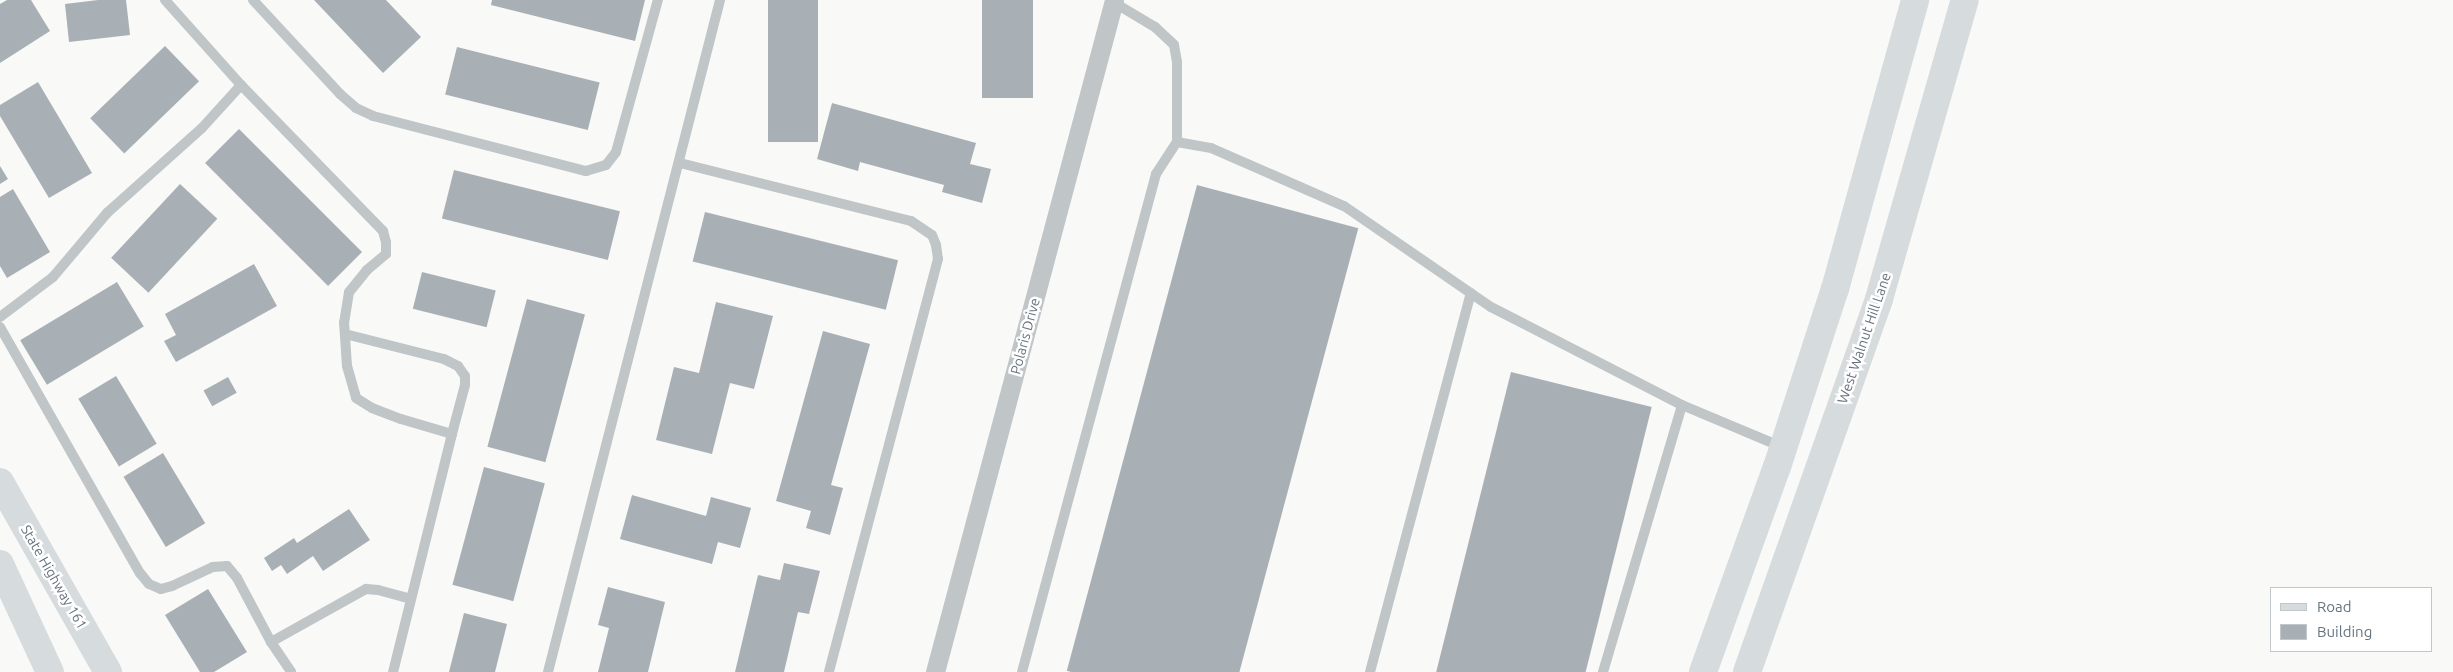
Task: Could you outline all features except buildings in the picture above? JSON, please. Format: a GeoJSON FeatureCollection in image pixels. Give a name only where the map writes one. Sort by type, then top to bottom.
{"type":"FeatureCollection","features":[{"type":"Feature","properties":{"kind":"main road"},"geometry":{"type":"LineString","coordinates":[[1703,672],[1783,448],[1835,289],[1915,0]]}},
{"type":"Feature","properties":{"kind":"main road","name":"West Walnut Hill Lane"},"geometry":{"type":"LineString","coordinates":[[1748,672],[1879,298],[1965,0]]}},
{"type":"Feature","properties":{"kind":"main road"},"geometry":{"type":"LineString","coordinates":[[1783,448],[1822,462]]}},
{"type":"Feature","properties":{"kind":"main road","name":"State Highway 161"},"geometry":{"type":"LineString","coordinates":[[0,482],[108,672]]}},
{"type":"Feature","properties":{"kind":"main road"},"geometry":{"type":"LineString","coordinates":[[0,564],[50,672]]}},
{"type":"Feature","properties":{"kind":"street","name":"Polaris Drive"},"geometry":{"type":"LineString","coordinates":[[935,672],[1113,1]]}},
{"type":"Feature","properties":{"kind":"lane"},"geometry":{"type":"LineString","coordinates":[[165,0],[241,84],[383,231],[386,242],[386,254],[367,270],[349,292],[344,322],[347,366],[356,398],[372,408],[401,419],[452,434]]}},
{"type":"Feature","properties":{"kind":"lane"},"geometry":{"type":"LineString","coordinates":[[253,0],[340,94],[356,108],[373,116],[586,171],[606,165],[616,152],[658,0]]}},
{"type":"Feature","properties":{"kind":"lane"},"geometry":{"type":"LineString","coordinates":[[548,672],[680,163],[720,0]]}},
{"type":"Feature","properties":{"kind":"lane"},"geometry":{"type":"LineString","coordinates":[[1022,672],[1156,174],[1177,142],[1177,62],[1174,45],[1155,27],[1113,1]]}},
{"type":"Feature","properties":{"kind":"lane"},"geometry":{"type":"LineString","coordinates":[[0,317],[52,277],[108,213],[202,128],[241,84]]}},
{"type":"Feature","properties":{"kind":"lane"},"geometry":{"type":"LineString","coordinates":[[1177,142],[1211,148],[1344,206],[1491,307],[1682,405],[1783,448]]}},
{"type":"Feature","properties":{"kind":"lane"},"geometry":{"type":"LineString","coordinates":[[680,163],[911,221],[932,235],[936,245],[938,259],[829,672]]}},
{"type":"Feature","properties":{"kind":"lane"},"geometry":{"type":"LineString","coordinates":[[1370,672],[1471,293]]}},
{"type":"Feature","properties":{"kind":"lane"},"geometry":{"type":"LineString","coordinates":[[0,327],[140,573],[149,584],[160,589],[172,586],[213,567],[227,566],[237,578],[271,642],[291,672]]}},
{"type":"Feature","properties":{"kind":"lane"},"geometry":{"type":"LineString","coordinates":[[345,334],[444,359],[458,366],[464,376],[465,385],[393,672]]}},
{"type":"Feature","properties":{"kind":"lane"},"geometry":{"type":"LineString","coordinates":[[1602,672],[1682,405]]}},
{"type":"Feature","properties":{"kind":"lane"},"geometry":{"type":"LineString","coordinates":[[271,642],[366,589],[378,590],[411,599]]}}]}
